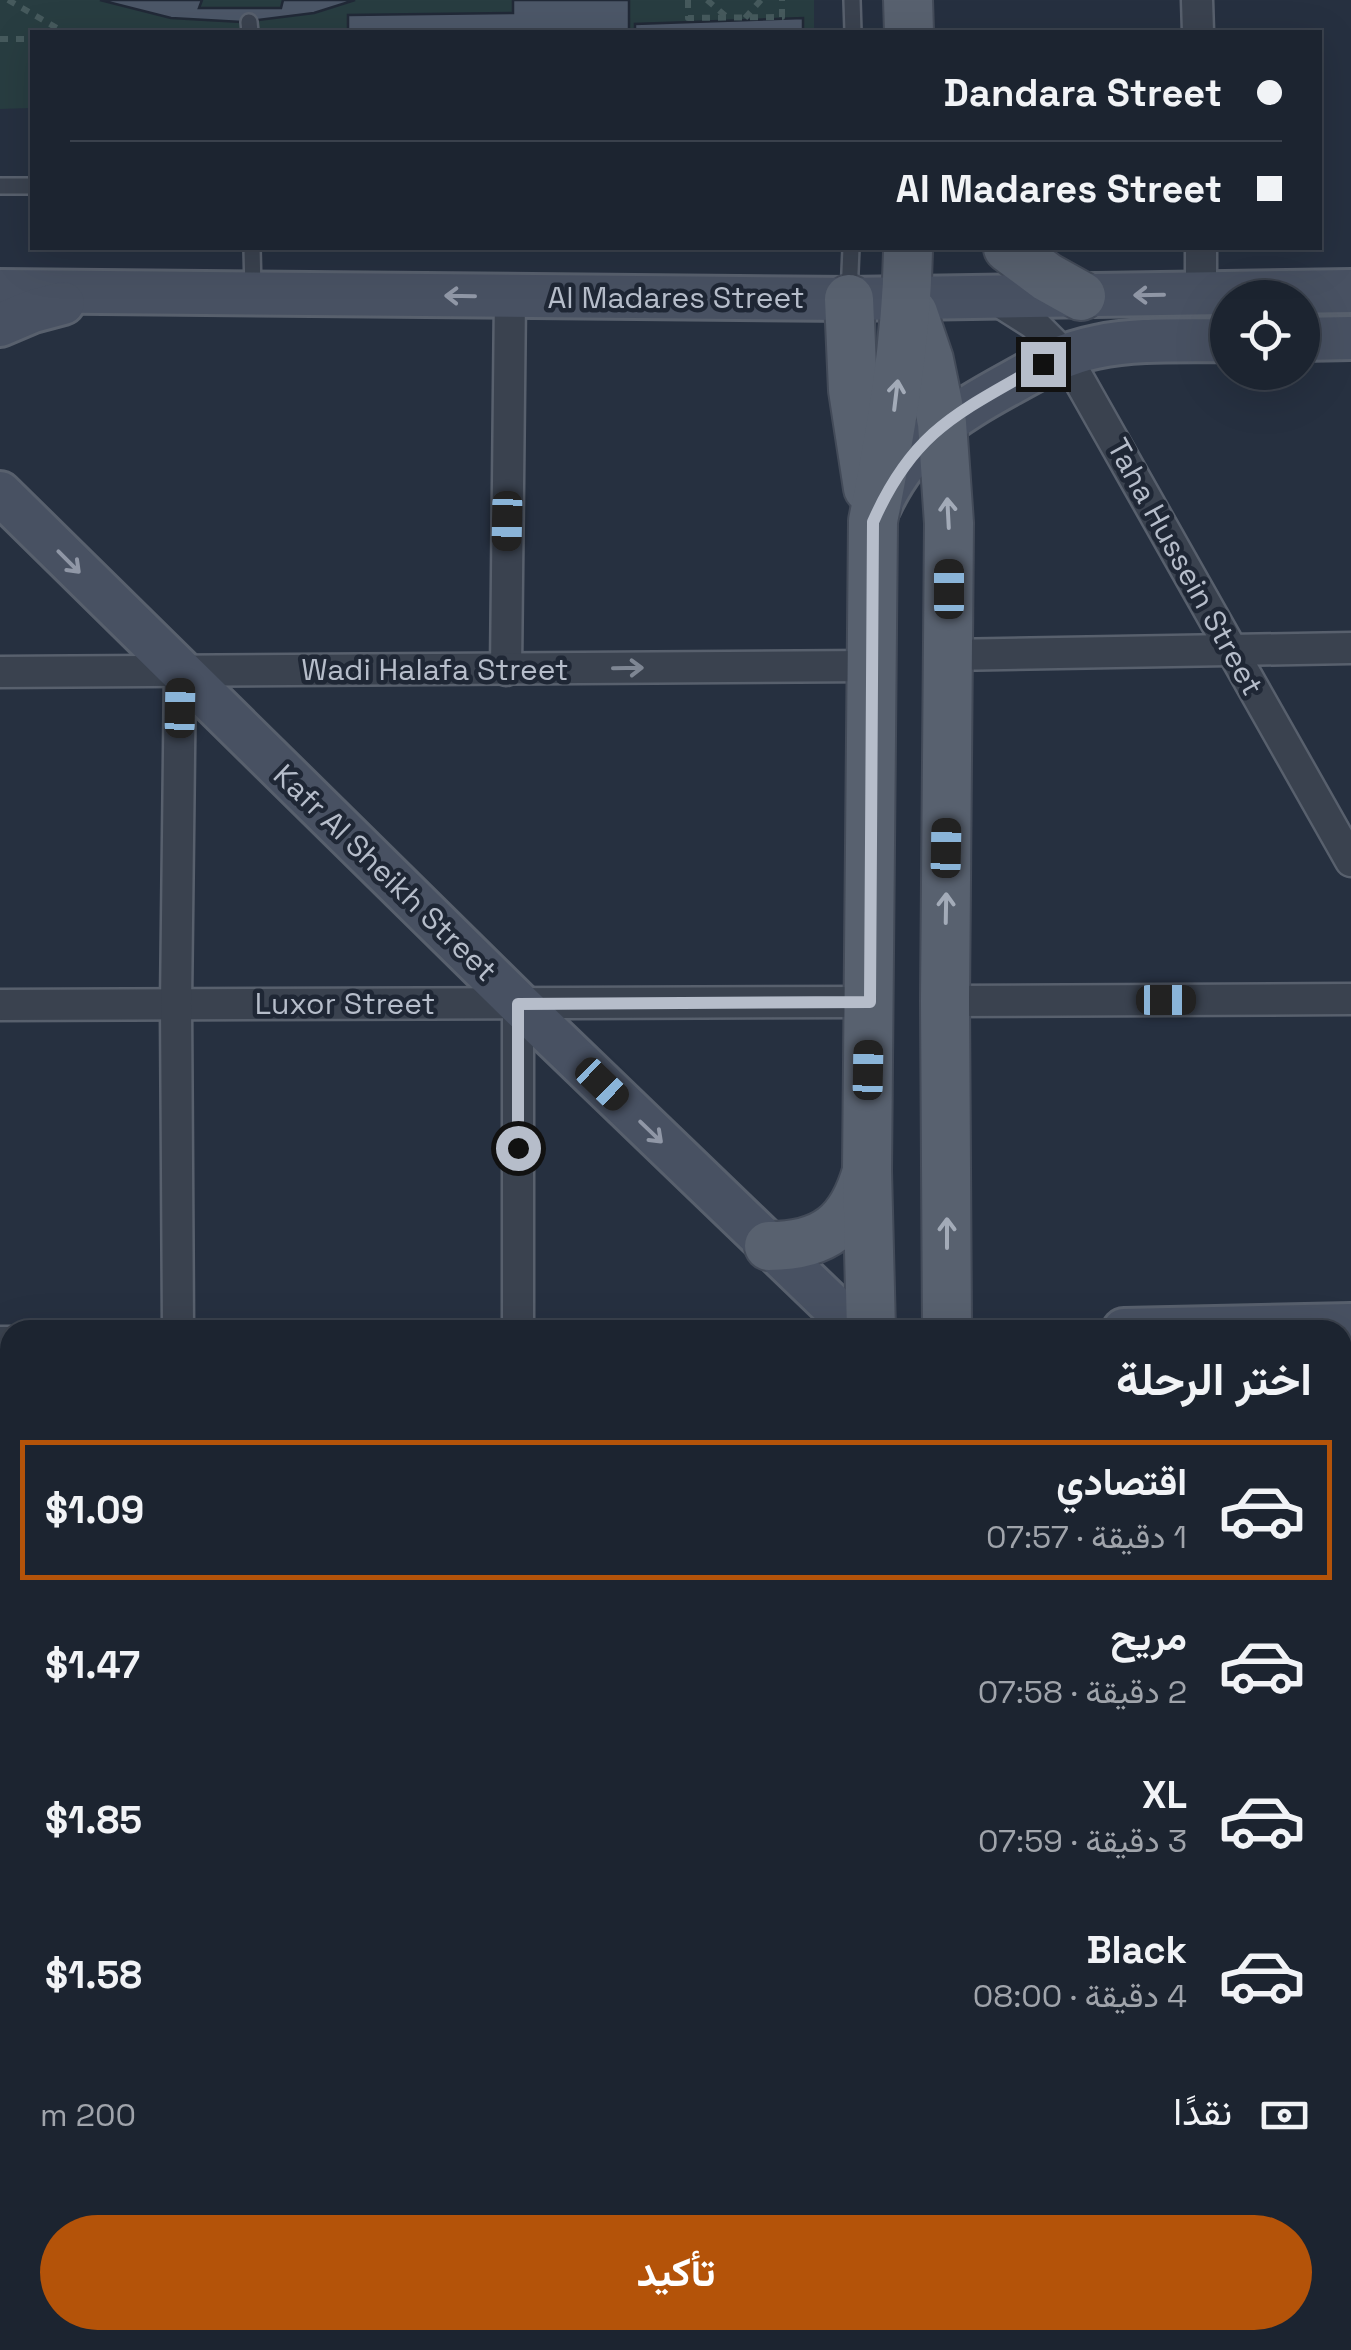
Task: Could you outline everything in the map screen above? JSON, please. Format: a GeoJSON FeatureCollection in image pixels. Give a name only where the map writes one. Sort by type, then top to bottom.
{"type":"FeatureCollection","features":[{"type":"Feature","properties":{"kind":"main road"},"geometry":{"type":"LineString","coordinates":[[908,0],[908,30]]}},
{"type":"Feature","properties":{"kind":"main road"},"geometry":{"type":"LineString","coordinates":[[873,522],[893,422],[908,296],[908,250]]}},
{"type":"Feature","properties":{"kind":"main road"},"geometry":{"type":"LineString","coordinates":[[1011,250],[1081,296]]}},
{"type":"Feature","properties":{"kind":"main road","name":"Al Madares Street"},"geometry":{"type":"LineString","coordinates":[[0,291],[848,299],[1351,291]]}},
{"type":"Feature","properties":{"kind":"main road"},"geometry":{"type":"LineString","coordinates":[[0,325],[33,311],[107,292]]}},
{"type":"Feature","properties":{"kind":"main road"},"geometry":{"type":"LineString","coordinates":[[908,296],[929,360],[942,424],[949,523],[947,1320]]}},
{"type":"Feature","properties":{"kind":"main road"},"geometry":{"type":"LineString","coordinates":[[848,299],[853,390],[873,522],[866,1171],[871,1320]]}},
{"type":"Feature","properties":{"kind":"main road"},"geometry":{"type":"LineString","coordinates":[[1320,339],[1351,338]]}},
{"type":"Feature","properties":{"kind":"main road"},"geometry":{"type":"LineString","coordinates":[[873,522],[899,470],[919,445],[966,406],[1065,355],[1128,342],[1210,340]]}},
{"type":"Feature","properties":{"kind":"main road","name":"Kafr Al Sheikh Street"},"geometry":{"type":"LineString","coordinates":[[0,493],[518,1004],[849,1320]]}},
{"type":"Feature","properties":{"kind":"main road"},"geometry":{"type":"LineString","coordinates":[[770,1246],[797,1246],[822,1237],[844,1220],[859,1198],[866,1171]]}},
{"type":"Feature","properties":{"kind":"street"},"geometry":{"type":"LineString","coordinates":[[1198,0],[1198,30]]}},
{"type":"Feature","properties":{"kind":"street"},"geometry":{"type":"LineString","coordinates":[[1201,250],[1202,294]]}},
{"type":"Feature","properties":{"kind":"street"},"geometry":{"type":"LineString","coordinates":[[506,670],[510,297]]}},
{"type":"Feature","properties":{"kind":"street","name":"Taha Hussein Street"},"geometry":{"type":"LineString","coordinates":[[992,298],[1033,322],[1065,355],[1351,861]]}},
{"type":"Feature","properties":{"kind":"street"},"geometry":{"type":"LineString","coordinates":[[948,655],[1351,648]]}},
{"type":"Feature","properties":{"kind":"street","name":"Wadi Halafa Street"},"geometry":{"type":"LineString","coordinates":[[0,672],[870,666]]}},
{"type":"Feature","properties":{"kind":"street"},"geometry":{"type":"LineString","coordinates":[[178,1320],[180,672]]}},
{"type":"Feature","properties":{"kind":"street"},"geometry":{"type":"LineString","coordinates":[[945,1001],[1351,999]]}},
{"type":"Feature","properties":{"kind":"street","name":"Luxor Street"},"geometry":{"type":"LineString","coordinates":[[0,1005],[870,1002]]}},
{"type":"Feature","properties":{"kind":"street"},"geometry":{"type":"LineString","coordinates":[[518,1004],[518,1320]]}},
{"type":"Feature","properties":{"kind":"lane"},"geometry":{"type":"LineString","coordinates":[[852,0],[853,30]]}},
{"type":"Feature","properties":{"kind":"lane"},"geometry":{"type":"LineString","coordinates":[[0,186],[30,186]]}},
{"type":"Feature","properties":{"kind":"lane"},"geometry":{"type":"LineString","coordinates":[[252,250],[253,294]]}},
{"type":"Feature","properties":{"kind":"lane"},"geometry":{"type":"LineString","coordinates":[[848,299],[851,250]]}},
{"type":"Feature","properties":{"kind":"path"},"geometry":{"type":"LineString","coordinates":[[8,0],[60,30]]}},
{"type":"Feature","properties":{"kind":"path"},"geometry":{"type":"LineString","coordinates":[[688,0],[688,18],[759,19],[782,18],[782,0]]}},
{"type":"Feature","properties":{"kind":"path"},"geometry":{"type":"LineString","coordinates":[[707,0],[728,18]]}},
{"type":"Feature","properties":{"kind":"path"},"geometry":{"type":"LineString","coordinates":[[745,18],[760,0]]}},
{"type":"Feature","properties":{"kind":"path"},"geometry":{"type":"LineString","coordinates":[[0,39],[30,39]]}},
{"type":"Feature","properties":{"kind":"green space"},"geometry":{"type":"Polygon","coordinates":[[[0,0],[814,0],[814,30],[30,30],[30,108],[0,109],[0,0]]]}},
{"type":"Feature","properties":{"kind":"building"},"geometry":{"type":"Polygon","coordinates":[[[100,0],[202,0],[199,8],[281,8],[283,0],[355,0],[314,13],[242,22],[171,18],[100,0]]]}},
{"type":"Feature","properties":{"kind":"building"},"geometry":{"type":"Polygon","coordinates":[[[513,0],[629,0],[629,30],[348,30],[348,15],[513,13],[513,0]]]}},
{"type":"Feature","properties":{"kind":"building"},"geometry":{"type":"Polygon","coordinates":[[[803,18],[803,30],[635,30],[635,24],[803,18]]]}},
{"type":"Feature","properties":{"kind":"route"},"geometry":{"type":"LineString","coordinates":[[518,1148],[518,1004],[870,1002],[873,522],[899,470],[919,445],[966,406],[1043,364]]}}]}
